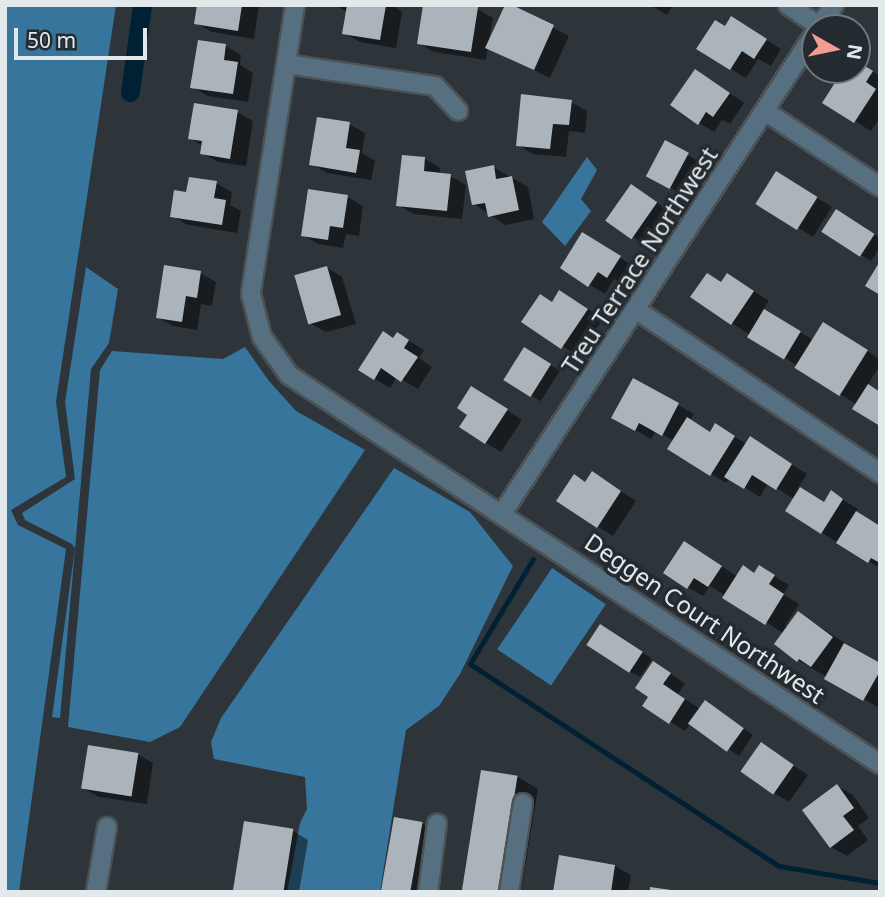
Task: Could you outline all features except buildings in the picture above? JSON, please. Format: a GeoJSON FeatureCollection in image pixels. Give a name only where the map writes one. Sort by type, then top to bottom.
{"type":"FeatureCollection","features":[{"type":"Feature","properties":{"kind":"street","name":"Deggen Court Northwest"},"geometry":{"type":"LineString","coordinates":[[295,5],[251,294],[262,337],[289,375],[880,764]]}},
{"type":"Feature","properties":{"kind":"street","name":"Treu Terrace Northwest"},"geometry":{"type":"LineString","coordinates":[[502,514],[801,55]]}},
{"type":"Feature","properties":{"kind":"street"},"geometry":{"type":"LineString","coordinates":[[286,64],[435,86],[458,111]]}},
{"type":"Feature","properties":{"kind":"street"},"geometry":{"type":"LineString","coordinates":[[766,112],[880,187]]}},
{"type":"Feature","properties":{"kind":"street"},"geometry":{"type":"LineString","coordinates":[[635,309],[880,473]]}},
{"type":"Feature","properties":{"kind":"street"},"geometry":{"type":"LineString","coordinates":[[509,892],[523,803]]}},
{"type":"Feature","properties":{"kind":"street"},"geometry":{"type":"LineString","coordinates":[[428,892],[437,824]]}},
{"type":"Feature","properties":{"kind":"street"},"geometry":{"type":"LineString","coordinates":[[96,892],[107,827]]}},
{"type":"Feature","properties":{"kind":"shaded area"},"geometry":{"type":"Polygon","coordinates":[[[5,5],[116,5],[56,402],[66,477],[11,510],[18,525],[66,549],[19,892],[5,892],[5,5]]]}},
{"type":"Feature","properties":{"kind":"shaded area"},"geometry":{"type":"Polygon","coordinates":[[[587,157],[597,170],[581,199],[591,211],[565,246],[542,222],[587,157]]]}},
{"type":"Feature","properties":{"kind":"shaded area"},"geometry":{"type":"Polygon","coordinates":[[[86,267],[118,289],[109,343],[91,369],[60,718],[52,717],[75,548],[25,520],[22,513],[75,479],[65,402],[86,267]]]}},
{"type":"Feature","properties":{"kind":"shaded area"},"geometry":{"type":"Polygon","coordinates":[[[245,347],[269,381],[296,411],[365,450],[180,727],[150,742],[68,727],[100,370],[112,351],[223,359],[245,347]]]}},
{"type":"Feature","properties":{"kind":"shaded area"},"geometry":{"type":"Polygon","coordinates":[[[394,468],[470,512],[513,566],[460,674],[439,706],[406,730],[380,892],[287,892],[300,823],[307,809],[305,777],[214,759],[211,742],[221,718],[394,468]]]}},
{"type":"Feature","properties":{"kind":"shaded area"},"geometry":{"type":"Polygon","coordinates":[[[552,568],[606,604],[551,686],[497,649],[552,568]]]}},
{"type":"Feature","properties":{"kind":"waterway"},"geometry":{"type":"LineString","coordinates":[[130,92],[142,5]]}},
{"type":"Feature","properties":{"kind":"waterway"},"geometry":{"type":"LineString","coordinates":[[533,559],[470,664],[779,866],[880,883]]}}]}
